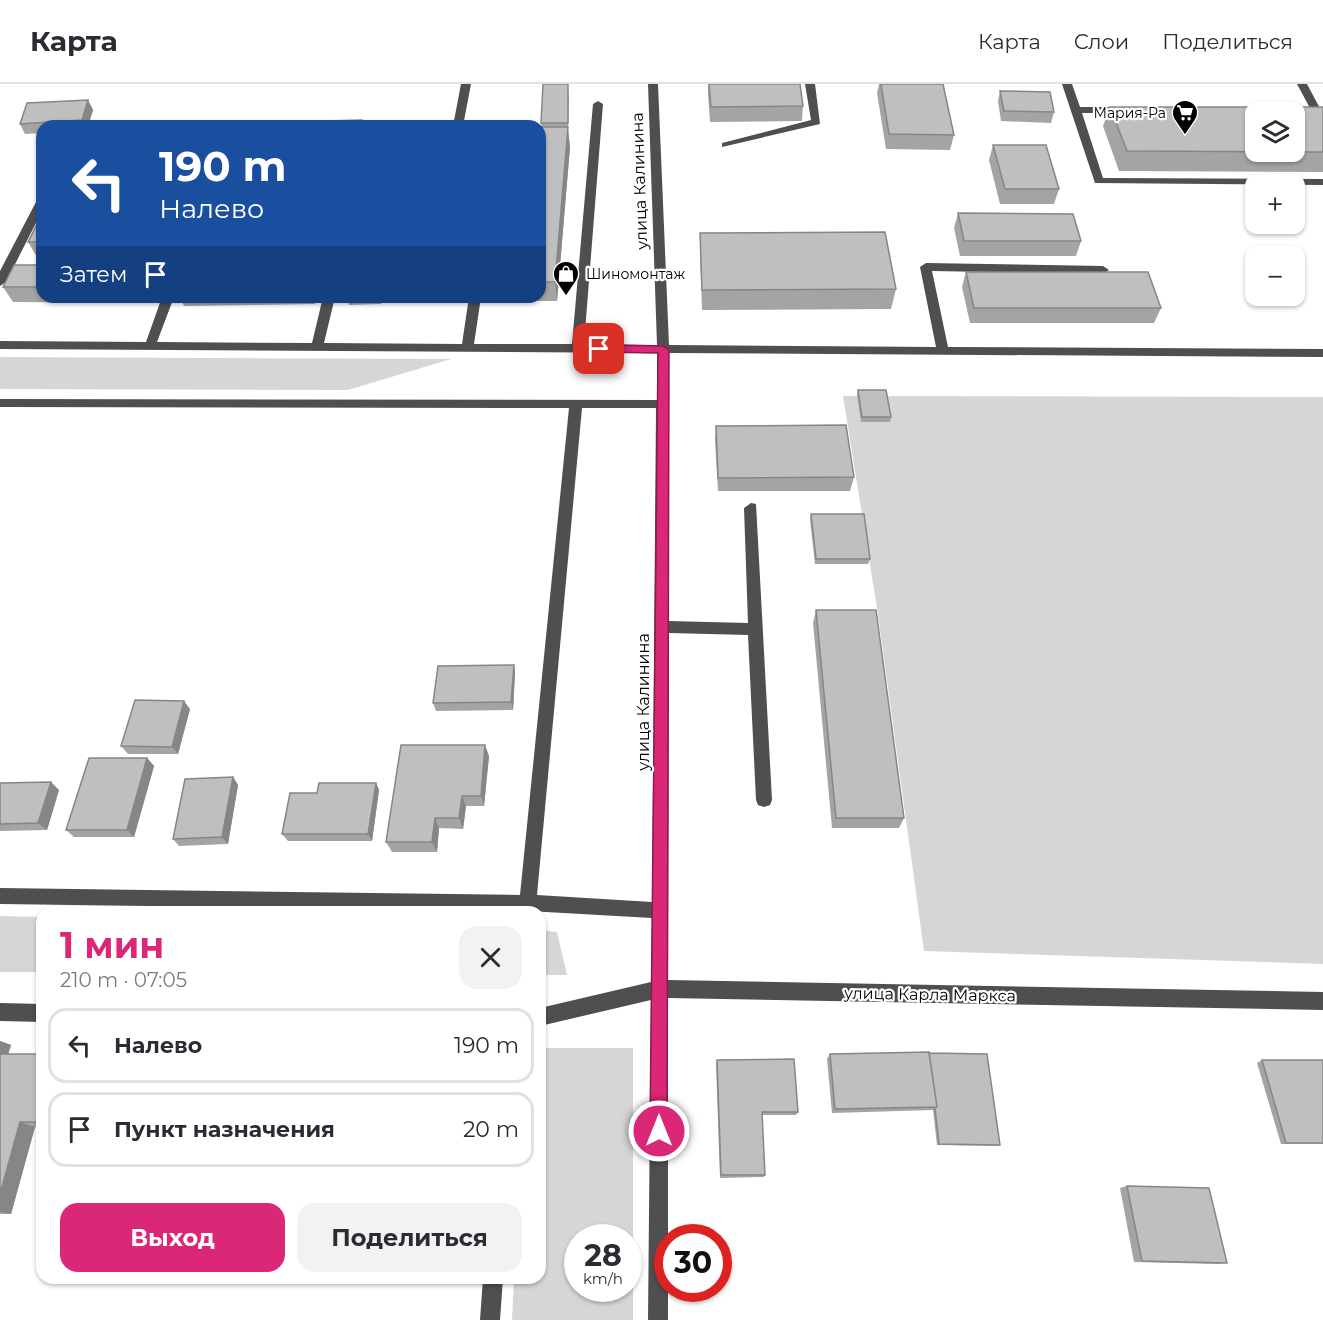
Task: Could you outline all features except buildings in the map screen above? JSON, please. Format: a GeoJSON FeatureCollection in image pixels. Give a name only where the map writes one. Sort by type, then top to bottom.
{"type":"FeatureCollection","features":[{"type":"Feature","properties":{"kind":"street"},"geometry":{"type":"LineString","coordinates":[[459,120],[466,84]]}},
{"type":"Feature","properties":{"kind":"street","name":"улица Калинина"},"geometry":{"type":"LineString","coordinates":[[653,84],[663,350],[658,1320]]}},
{"type":"Feature","properties":{"kind":"street"},"geometry":{"type":"LineString","coordinates":[[726,145],[816,122],[810,84]]}},
{"type":"Feature","properties":{"kind":"street"},"geometry":{"type":"LineString","coordinates":[[1067,84],[1099,181],[1323,182]]}},
{"type":"Feature","properties":{"kind":"street"},"geometry":{"type":"LineString","coordinates":[[1302,84],[1323,123]]}},
{"type":"Feature","properties":{"kind":"street"},"geometry":{"type":"LineString","coordinates":[[578,349],[597,104]]}},
{"type":"Feature","properties":{"kind":"street"},"geometry":{"type":"LineString","coordinates":[[1076,110],[1133,110]]}},
{"type":"Feature","properties":{"kind":"street"},"geometry":{"type":"LineString","coordinates":[[1305,111],[1317,111]]}},
{"type":"Feature","properties":{"kind":"street"},"geometry":{"type":"LineString","coordinates":[[0,282],[36,212]]}},
{"type":"Feature","properties":{"kind":"street"},"geometry":{"type":"LineString","coordinates":[[943,351],[926,267],[1103,270]]}},
{"type":"Feature","properties":{"kind":"street"},"geometry":{"type":"LineString","coordinates":[[150,346],[166,303]]}},
{"type":"Feature","properties":{"kind":"street"},"geometry":{"type":"LineString","coordinates":[[317,347],[328,303]]}},
{"type":"Feature","properties":{"kind":"street"},"geometry":{"type":"LineString","coordinates":[[467,348],[474,303]]}},
{"type":"Feature","properties":{"kind":"street"},"geometry":{"type":"LineString","coordinates":[[0,345],[1323,353]]}},
{"type":"Feature","properties":{"kind":"street"},"geometry":{"type":"LineString","coordinates":[[0,403],[663,404]]}},
{"type":"Feature","properties":{"kind":"street"},"geometry":{"type":"LineString","coordinates":[[528,903],[576,403]]}},
{"type":"Feature","properties":{"kind":"street"},"geometry":{"type":"LineString","coordinates":[[751,508],[764,800]]}},
{"type":"Feature","properties":{"kind":"street"},"geometry":{"type":"LineString","coordinates":[[661,627],[755,629]]}},
{"type":"Feature","properties":{"kind":"street"},"geometry":{"type":"LineString","coordinates":[[0,896],[528,903],[660,910]]}},
{"type":"Feature","properties":{"kind":"street","name":"улица Карла Маркса"},"geometry":{"type":"LineString","coordinates":[[546,1016],[659,990],[1323,1001]]}},
{"type":"Feature","properties":{"kind":"street"},"geometry":{"type":"LineString","coordinates":[[0,1012],[36,1013]]}},
{"type":"Feature","properties":{"kind":"street"},"geometry":{"type":"LineString","coordinates":[[490,1320],[493,1284]]}},
{"type":"Feature","properties":{"kind":"shaded area"},"geometry":{"type":"Polygon","coordinates":[[[0,357],[451,359],[348,390],[0,389],[0,357]]]}},
{"type":"Feature","properties":{"kind":"shaded area"},"geometry":{"type":"Polygon","coordinates":[[[843,396],[1323,397],[1323,964],[924,951],[877,608],[843,396]]]}},
{"type":"Feature","properties":{"kind":"shaded area"},"geometry":{"type":"Polygon","coordinates":[[[0,916],[36,917],[36,972],[0,972],[0,916]]]}},
{"type":"Feature","properties":{"kind":"shaded area"},"geometry":{"type":"Polygon","coordinates":[[[546,931],[557,932],[567,975],[546,975],[546,931]]]}},
{"type":"Feature","properties":{"kind":"shaded area"},"geometry":{"type":"Polygon","coordinates":[[[546,1048],[633,1048],[633,1224],[564,1224],[564,1302],[633,1302],[633,1320],[512,1320],[514,1284],[546,1284],[546,1048]]]}},
{"type":"Feature","properties":{"kind":"place","name":"Мария-Ра"},"geometry":{"type":"Point","coordinates":[1185,136]}},
{"type":"Feature","properties":{"kind":"place","name":"Шиномонтаж"},"geometry":{"type":"Point","coordinates":[566,297]}},
{"type":"Feature","properties":{"kind":"route"},"geometry":{"type":"LineString","coordinates":[[599,349],[663,350],[659,1131]]}}]}
